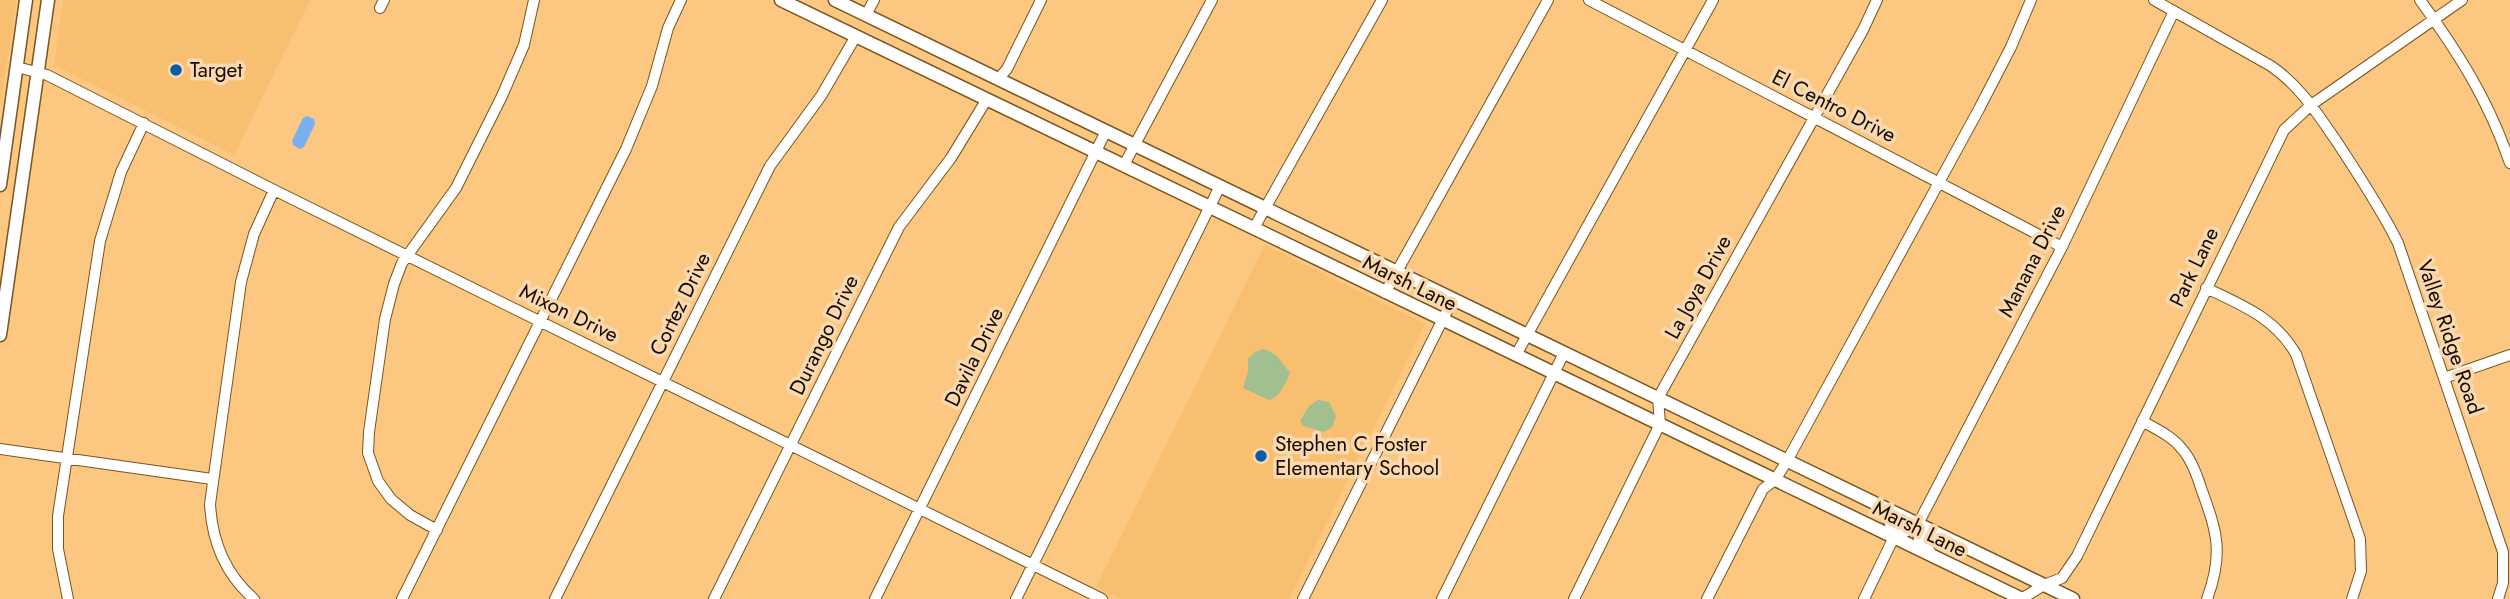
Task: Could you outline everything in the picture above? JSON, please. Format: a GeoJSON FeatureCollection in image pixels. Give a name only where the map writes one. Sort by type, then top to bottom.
{"type":"FeatureCollection","features":[{"type":"Feature","properties":{"kind":"main road"},"geometry":{"type":"LineString","coordinates":[[0,185],[26,0]]}},
{"type":"Feature","properties":{"kind":"main road"},"geometry":{"type":"LineString","coordinates":[[0,335],[4,274],[47,0]]}},
{"type":"Feature","properties":{"kind":"main road","name":"Marsh Lane"},"geometry":{"type":"LineString","coordinates":[[781,0],[2022,599]]}},
{"type":"Feature","properties":{"kind":"main road","name":"Marsh Lane"},"geometry":{"type":"LineString","coordinates":[[835,0],[2012,569],[2044,585],[2057,595],[2073,599]]}},
{"type":"Feature","properties":{"kind":"main road"},"geometry":{"type":"LineString","coordinates":[[856,36],[866,15]]}},
{"type":"Feature","properties":{"kind":"main road"},"geometry":{"type":"LineString","coordinates":[[987,99],[998,79]]}},
{"type":"Feature","properties":{"kind":"main road"},"geometry":{"type":"LineString","coordinates":[[1883,507],[1894,537],[1919,524],[1920,539],[1931,555]]}},
{"type":"Feature","properties":{"kind":"main road"},"geometry":{"type":"LineString","coordinates":[[2012,569],[2021,588],[2022,599]]}},
{"type":"Feature","properties":{"kind":"main road"},"geometry":{"type":"LineString","coordinates":[[2057,595],[2062,578]]}},
{"type":"Feature","properties":{"kind":"street"},"geometry":{"type":"LineString","coordinates":[[437,530],[410,515],[391,499],[378,481],[369,453],[369,432],[386,312],[394,284],[407,255],[463,176],[515,68],[524,45],[534,0]]}},
{"type":"Feature","properties":{"kind":"street"},"geometry":{"type":"LineString","coordinates":[[402,599],[626,149],[652,86],[668,28],[681,0]]}},
{"type":"Feature","properties":{"kind":"street"},"geometry":{"type":"LineString","coordinates":[[866,15],[874,0]]}},
{"type":"Feature","properties":{"kind":"street"},"geometry":{"type":"LineString","coordinates":[[998,79],[1007,69],[1041,0]]}},
{"type":"Feature","properties":{"kind":"street"},"geometry":{"type":"LineString","coordinates":[[1124,165],[1212,0]]}},
{"type":"Feature","properties":{"kind":"street"},"geometry":{"type":"LineString","coordinates":[[1254,228],[1382,0]]}},
{"type":"Feature","properties":{"kind":"street"},"geometry":{"type":"LineString","coordinates":[[1385,293],[1548,0]]}},
{"type":"Feature","properties":{"kind":"street","name":"El Centro Drive"},"geometry":{"type":"LineString","coordinates":[[1589,0],[2062,247]]}},
{"type":"Feature","properties":{"kind":"street"},"geometry":{"type":"LineString","coordinates":[[1516,355],[1713,0]]}},
{"type":"Feature","properties":{"kind":"street","name":"La Joya Drive"},"geometry":{"type":"LineString","coordinates":[[1658,398],[1863,30],[1877,0]]}},
{"type":"Feature","properties":{"kind":"street"},"geometry":{"type":"LineString","coordinates":[[1707,599],[1763,489],[1775,480],[1787,461],[1938,182],[2011,47],[2031,0]]}},
{"type":"Feature","properties":{"kind":"street","name":"Valley Ridge Road"},"geometry":{"type":"LineString","coordinates":[[2154,0],[2271,66],[2299,89],[2386,217],[2398,243],[2503,552],[2503,583],[2498,599]]}},
{"type":"Feature","properties":{"kind":"street"},"geometry":{"type":"LineString","coordinates":[[2420,0],[2478,87],[2498,128],[2510,163]]}},
{"type":"Feature","properties":{"kind":"street","name":"Park Lane"},"geometry":{"type":"LineString","coordinates":[[2062,578],[2077,556],[2275,145],[2291,121],[2462,0]]}},
{"type":"Feature","properties":{"kind":"street","name":"Manana Drive"},"geometry":{"type":"LineString","coordinates":[[1919,524],[2062,247],[2174,11]]}},
{"type":"Feature","properties":{"kind":"street","name":"Cortez Drive"},"geometry":{"type":"LineString","coordinates":[[555,599],[770,166],[821,96],[856,36]]}},
{"type":"Feature","properties":{"kind":"street","name":"Mixon Drive"},"geometry":{"type":"LineString","coordinates":[[17,67],[47,75],[1102,599]]}},
{"type":"Feature","properties":{"kind":"street","name":"Durango Drive"},"geometry":{"type":"LineString","coordinates":[[715,599],[900,227],[951,158],[987,99]]}},
{"type":"Feature","properties":{"kind":"street"},"geometry":{"type":"LineString","coordinates":[[68,599],[58,549],[58,516],[100,241],[121,172],[144,124]]}},
{"type":"Feature","properties":{"kind":"street","name":"Davila Drive"},"geometry":{"type":"LineString","coordinates":[[875,599],[1106,131]]}},
{"type":"Feature","properties":{"kind":"street"},"geometry":{"type":"LineString","coordinates":[[1016,599],[1220,187]]}},
{"type":"Feature","properties":{"kind":"street"},"geometry":{"type":"LineString","coordinates":[[254,599],[241,587],[225,564],[214,538],[210,504],[241,282],[254,234],[274,190]]}},
{"type":"Feature","properties":{"kind":"street"},"geometry":{"type":"LineString","coordinates":[[2206,288],[2266,318],[2281,332],[2296,354],[2360,539],[2361,571],[2352,599]]}},
{"type":"Feature","properties":{"kind":"street"},"geometry":{"type":"LineString","coordinates":[[1303,599],[1452,299]]}},
{"type":"Feature","properties":{"kind":"street"},"geometry":{"type":"LineString","coordinates":[[1442,599],[1564,353]]}},
{"type":"Feature","properties":{"kind":"street"},"geometry":{"type":"LineString","coordinates":[[2444,379],[2510,355]]}},
{"type":"Feature","properties":{"kind":"street"},"geometry":{"type":"LineString","coordinates":[[1574,599],[1660,424],[1658,398]]}},
{"type":"Feature","properties":{"kind":"street"},"geometry":{"type":"LineString","coordinates":[[2142,421],[2172,439],[2183,450],[2200,486],[2217,539],[2217,561],[2207,599]]}},
{"type":"Feature","properties":{"kind":"street"},"geometry":{"type":"LineString","coordinates":[[0,449],[212,479]]}},
{"type":"Feature","properties":{"kind":"street"},"geometry":{"type":"LineString","coordinates":[[1864,599],[1894,537]]}},
{"type":"Feature","properties":{"kind":"street"},"geometry":{"type":"LineString","coordinates":[[2022,599],[2044,585],[2062,578]]}},
{"type":"Feature","properties":{"kind":"shaded area"},"geometry":{"type":"Polygon","coordinates":[[[0,0],[17,0],[0,108],[0,0]]]}},
{"type":"Feature","properties":{"kind":"shaded area"},"geometry":{"type":"Polygon","coordinates":[[[63,0],[310,0],[234,155],[54,65],[63,0]]]}},
{"type":"Feature","properties":{"kind":"shaded area","name":"Stephen C Foster Elementary School"},"geometry":{"type":"Polygon","coordinates":[[[1265,245],[1425,324],[1289,599],[1121,599],[1096,587],[1265,245]]]}},
{"type":"Feature","properties":{"kind":"green space"},"geometry":{"type":"Polygon","coordinates":[[[1264,349],[1276,355],[1290,373],[1279,393],[1269,400],[1243,388],[1248,372],[1248,359],[1255,352],[1264,349]]]}},
{"type":"Feature","properties":{"kind":"green space"},"geometry":{"type":"Polygon","coordinates":[[[1318,400],[1329,402],[1336,416],[1332,427],[1324,432],[1303,426],[1300,421],[1309,406],[1318,400]]]}},
{"type":"Feature","properties":{"kind":"water"},"geometry":{"type":"Polygon","coordinates":[[[307,116],[314,119],[315,124],[304,147],[300,149],[293,145],[292,141],[303,118],[307,116]]]}},
{"type":"Feature","properties":{"kind":"place","name":"Target"},"geometry":{"type":"Point","coordinates":[176,70]}},
{"type":"Feature","properties":{"kind":"place","name":"Stephen C Foster Elementary School"},"geometry":{"type":"Point","coordinates":[1261,456]}}]}
